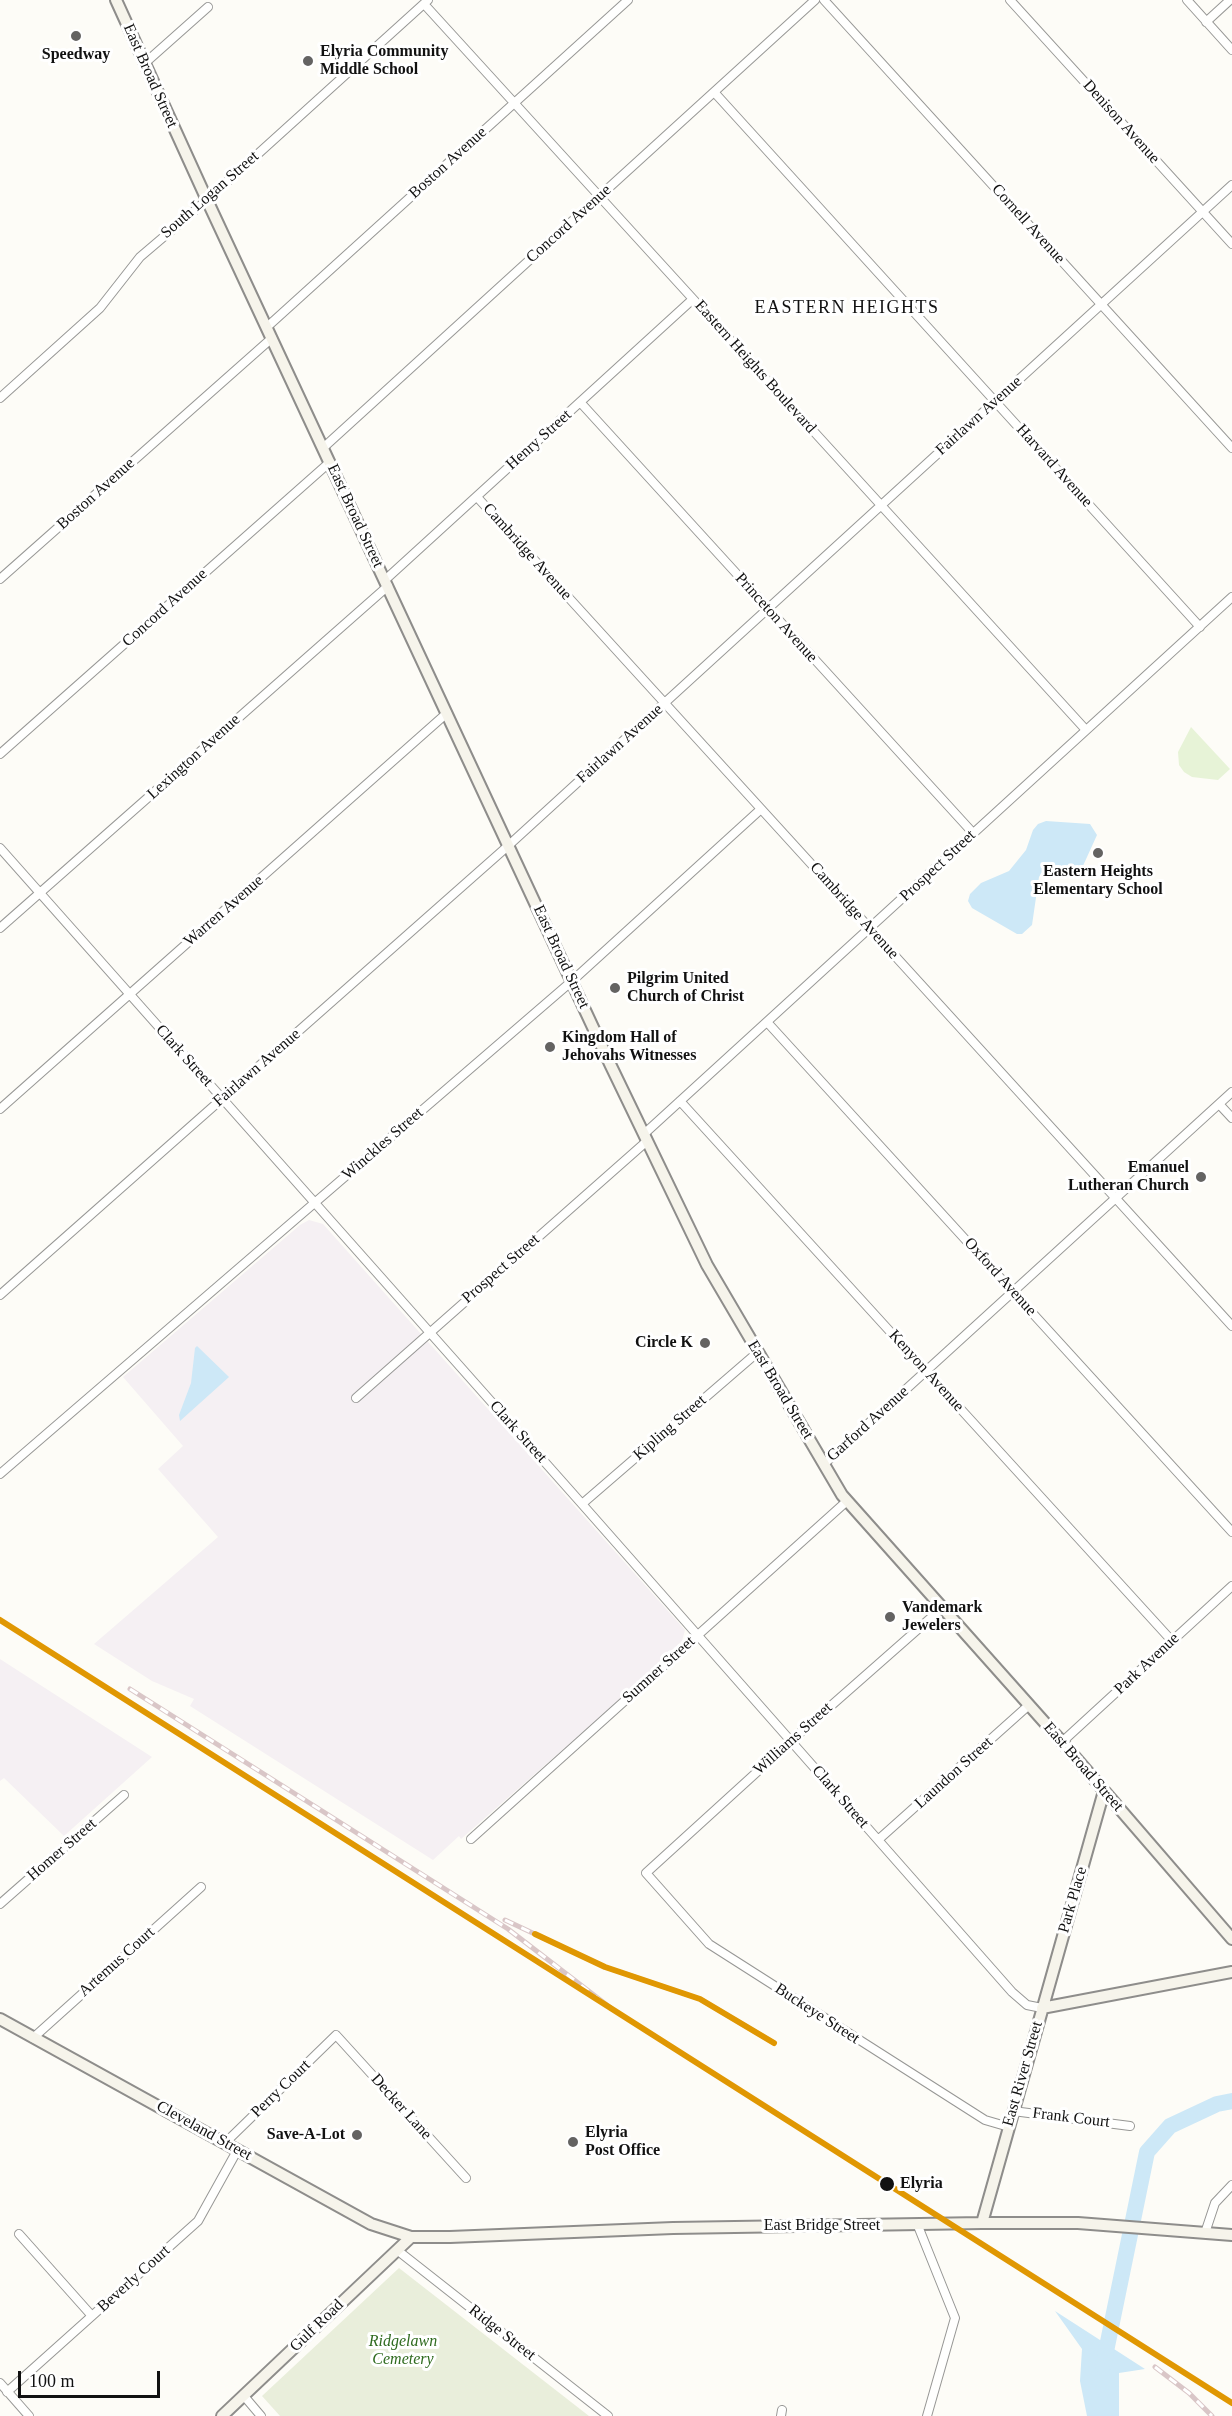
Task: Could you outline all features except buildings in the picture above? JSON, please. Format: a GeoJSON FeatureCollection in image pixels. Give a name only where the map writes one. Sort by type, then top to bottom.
{"type":"FeatureCollection","features":[{"type":"Feature","properties":{"kind":"street","name":"East Broad Street"},"geometry":{"type":"LineString","coordinates":[[116,0],[207,200],[707,1265],[847,1501],[1062,1742],[1232,1939]]}},
{"type":"Feature","properties":{"kind":"street","name":"Boston Avenue"},"geometry":{"type":"LineString","coordinates":[[267,327],[628,0]]}},
{"type":"Feature","properties":{"kind":"street","name":"Concord Avenue"},"geometry":{"type":"LineString","coordinates":[[323,448],[815,0]]}},
{"type":"Feature","properties":{"kind":"street","name":"Cornell Avenue"},"geometry":{"type":"LineString","coordinates":[[824,0],[1232,448]]}},
{"type":"Feature","properties":{"kind":"street","name":"Denison Avenue"},"geometry":{"type":"LineString","coordinates":[[1010,0],[1232,244]]}},
{"type":"Feature","properties":{"kind":"street"},"geometry":{"type":"LineString","coordinates":[[1186,0],[1232,50]]}},
{"type":"Feature","properties":{"kind":"street"},"geometry":{"type":"LineString","coordinates":[[1206,22],[1230,0]]}},
{"type":"Feature","properties":{"kind":"street","name":"Eastern Heights Boulevard"},"geometry":{"type":"LineString","coordinates":[[426,2],[599,197],[1086,730]]}},
{"type":"Feature","properties":{"kind":"street","name":"South Logan Street"},"geometry":{"type":"LineString","coordinates":[[0,398],[93,316],[140,257],[207,200],[426,2]]}},
{"type":"Feature","properties":{"kind":"street"},"geometry":{"type":"LineString","coordinates":[[145,63],[208,7]]}},
{"type":"Feature","properties":{"kind":"street","name":"Harvard Avenue"},"geometry":{"type":"LineString","coordinates":[[714,92],[1200,627]]}},
{"type":"Feature","properties":{"kind":"street","name":"Fairlawn Avenue"},"geometry":{"type":"LineString","coordinates":[[0,1295],[509,845],[1232,185]]}},
{"type":"Feature","properties":{"kind":"street","name":"Henry Street"},"geometry":{"type":"LineString","coordinates":[[386,583],[477,496],[693,299]]}},
{"type":"Feature","properties":{"kind":"street","name":"Boston Avenue"},"geometry":{"type":"LineString","coordinates":[[0,579],[272,338]]}},
{"type":"Feature","properties":{"kind":"street","name":"Princeton Avenue"},"geometry":{"type":"LineString","coordinates":[[580,402],[973,833]]}},
{"type":"Feature","properties":{"kind":"street","name":"Concord Avenue"},"geometry":{"type":"LineString","coordinates":[[0,754],[330,462]]}},
{"type":"Feature","properties":{"kind":"street","name":"Cambridge Avenue"},"geometry":{"type":"LineString","coordinates":[[477,496],[1232,1326]]}},
{"type":"Feature","properties":{"kind":"street","name":"Lexington Avenue"},"geometry":{"type":"LineString","coordinates":[[0,928],[386,583]]}},
{"type":"Feature","properties":{"kind":"street","name":"Prospect Street"},"geometry":{"type":"LineString","coordinates":[[356,1398],[646,1138],[680,1101],[1232,597]]}},
{"type":"Feature","properties":{"kind":"street","name":"Warren Avenue"},"geometry":{"type":"LineString","coordinates":[[0,1109],[447,713]]}},
{"type":"Feature","properties":{"kind":"street","name":"Winckles Street"},"geometry":{"type":"LineString","coordinates":[[0,1474],[572,981],[761,808]]}},
{"type":"Feature","properties":{"kind":"street","name":"Clark Street"},"geometry":{"type":"LineString","coordinates":[[0,848],[1012,1992],[1027,2005],[1042,2008]]}},
{"type":"Feature","properties":{"kind":"street","name":"Oxford Avenue"},"geometry":{"type":"LineString","coordinates":[[767,1022],[1232,1532]]}},
{"type":"Feature","properties":{"kind":"street","name":"Garford Avenue"},"geometry":{"type":"LineString","coordinates":[[824,1464],[1232,1092]]}},
{"type":"Feature","properties":{"kind":"street","name":"Kenyon Avenue"},"geometry":{"type":"LineString","coordinates":[[680,1101],[1172,1641]]}},
{"type":"Feature","properties":{"kind":"street"},"geometry":{"type":"LineString","coordinates":[[1219,1104],[1232,1118]]}},
{"type":"Feature","properties":{"kind":"street","name":"Kipling Street"},"geometry":{"type":"LineString","coordinates":[[582,1504],[758,1352]]}},
{"type":"Feature","properties":{"kind":"street","name":"Sumner Street"},"geometry":{"type":"LineString","coordinates":[[471,1839],[847,1501]]}},
{"type":"Feature","properties":{"kind":"street","name":"Park Avenue"},"geometry":{"type":"LineString","coordinates":[[1062,1742],[1232,1586]]}},
{"type":"Feature","properties":{"kind":"street","name":"Williams Street"},"geometry":{"type":"LineString","coordinates":[[646,1873],[942,1608]]}},
{"type":"Feature","properties":{"kind":"street","name":"Laundon Street"},"geometry":{"type":"LineString","coordinates":[[878,1840],[1029,1705]]}},
{"type":"Feature","properties":{"kind":"street","name":"Park Place"},"geometry":{"type":"LineString","coordinates":[[1042,2008],[1104,1791]]}},
{"type":"Feature","properties":{"kind":"street","name":"Homer Street"},"geometry":{"type":"LineString","coordinates":[[0,1905],[124,1795]]}},
{"type":"Feature","properties":{"kind":"street","name":"Buckeye Street"},"geometry":{"type":"LineString","coordinates":[[646,1873],[709,1944],[985,2120],[1009,2127]]}},
{"type":"Feature","properties":{"kind":"street","name":"Artemus Court"},"geometry":{"type":"LineString","coordinates":[[33,2038],[201,1887]]}},
{"type":"Feature","properties":{"kind":"street","name":"East River Street"},"geometry":{"type":"LineString","coordinates":[[982,2223],[1042,2008],[1232,1972]]}},
{"type":"Feature","properties":{"kind":"street","name":"Cleveland Street"},"geometry":{"type":"LineString","coordinates":[[0,2019],[371,2224],[411,2236]]}},
{"type":"Feature","properties":{"kind":"street","name":"Perry Court"},"geometry":{"type":"LineString","coordinates":[[226,2142],[336,2035]]}},
{"type":"Feature","properties":{"kind":"street","name":"Decker Lane"},"geometry":{"type":"LineString","coordinates":[[336,2035],[466,2178]]}},
{"type":"Feature","properties":{"kind":"street","name":"Frank Court"},"geometry":{"type":"LineString","coordinates":[[1013,2111],[1130,2126]]}},
{"type":"Feature","properties":{"kind":"street","name":"Beverly Court"},"geometry":{"type":"LineString","coordinates":[[8,2392],[198,2221],[238,2149]]}},
{"type":"Feature","properties":{"kind":"street"},"geometry":{"type":"LineString","coordinates":[[1205,2233],[1215,2203],[1232,2184]]}},
{"type":"Feature","properties":{"kind":"street","name":"East Bridge Street"},"geometry":{"type":"LineString","coordinates":[[411,2236],[450,2237],[673,2228],[918,2226],[982,2223],[1078,2223],[1232,2235]]}},
{"type":"Feature","properties":{"kind":"street"},"geometry":{"type":"LineString","coordinates":[[918,2226],[955,2318],[927,2416]]}},
{"type":"Feature","properties":{"kind":"street"},"geometry":{"type":"LineString","coordinates":[[19,2234],[92,2316]]}},
{"type":"Feature","properties":{"kind":"street","name":"Gulf Road"},"geometry":{"type":"LineString","coordinates":[[222,2416],[411,2236]]}},
{"type":"Feature","properties":{"kind":"street","name":"Ridge Street"},"geometry":{"type":"LineString","coordinates":[[397,2250],[608,2416]]}},
{"type":"Feature","properties":{"kind":"street"},"geometry":{"type":"LineString","coordinates":[[0,2383],[29,2416]]}},
{"type":"Feature","properties":{"kind":"street"},"geometry":{"type":"LineString","coordinates":[[244,2396],[261,2416]]}},
{"type":"Feature","properties":{"kind":"shaded area"},"geometry":{"type":"Polygon","coordinates":[[[309,1220],[323,1224],[685,1630],[682,1641],[610,1708],[461,1839],[459,1836],[433,1860],[190,1706],[194,1699],[152,1681],[94,1644],[218,1537],[158,1469],[183,1446],[123,1377],[300,1225],[309,1220]]]}},
{"type":"Feature","properties":{"kind":"shaded area"},"geometry":{"type":"Polygon","coordinates":[[[0,1659],[152,1757],[64,1836],[4,1778],[0,1781],[0,1659]]]}},
{"type":"Feature","properties":{"kind":"green space"},"geometry":{"type":"Polygon","coordinates":[[[1191,727],[1230,769],[1218,780],[1192,777],[1179,765],[1178,752],[1191,727]]]}},
{"type":"Feature","properties":{"kind":"green space","name":"Ridgelawn Cemetery"},"geometry":{"type":"Polygon","coordinates":[[[399,2268],[589,2416],[280,2416],[262,2396],[399,2268]]]}},
{"type":"Feature","properties":{"kind":"water"},"geometry":{"type":"Polygon","coordinates":[[[1046,821],[1090,824],[1097,835],[1082,868],[1076,870],[1048,869],[1042,872],[1039,877],[1032,925],[1022,934],[1017,934],[972,908],[968,901],[970,894],[981,883],[1009,871],[1026,850],[1033,830],[1038,824],[1046,821]]]}},
{"type":"Feature","properties":{"kind":"water"},"geometry":{"type":"Polygon","coordinates":[[[197,1346],[229,1377],[180,1421],[179,1415],[191,1383],[197,1346]]]}},
{"type":"Feature","properties":{"kind":"water"},"geometry":{"type":"Polygon","coordinates":[[[1055,2311],[1145,2369],[1119,2373],[1119,2416],[1087,2416],[1080,2381],[1082,2349],[1055,2311]]]}},
{"type":"Feature","properties":{"kind":"waterway"},"geometry":{"type":"LineString","coordinates":[[1103,2366],[1147,2152],[1170,2126],[1217,2104],[1232,2101]]}},
{"type":"Feature","properties":{"kind":"railway"},"geometry":{"type":"LineString","coordinates":[[130,1689],[508,1929],[612,2009]]}},
{"type":"Feature","properties":{"kind":"railway"},"geometry":{"type":"LineString","coordinates":[[505,1920],[605,1967],[700,1999],[774,2043]]}},
{"type":"Feature","properties":{"kind":"railway"},"geometry":{"type":"LineString","coordinates":[[1155,2367],[1189,2393],[1212,2416]]}},
{"type":"Feature","properties":{"kind":"transit line"},"geometry":{"type":"LineString","coordinates":[[0,1620],[1232,2403]]}},
{"type":"Feature","properties":{"kind":"transit line"},"geometry":{"type":"LineString","coordinates":[[535,1934],[605,1967],[700,1999],[774,2043]]}},
{"type":"Feature","properties":{"kind":"place","name":"Speedway"},"geometry":{"type":"Point","coordinates":[76,36]}},
{"type":"Feature","properties":{"kind":"place","name":"Elyria Community Middle School"},"geometry":{"type":"Point","coordinates":[308,61]}},
{"type":"Feature","properties":{"kind":"place","name":"Eastern Heights Elementary School"},"geometry":{"type":"Point","coordinates":[1098,853]}},
{"type":"Feature","properties":{"kind":"place","name":"Pilgrim United Church of Christ"},"geometry":{"type":"Point","coordinates":[615,988]}},
{"type":"Feature","properties":{"kind":"place","name":"Kingdom Hall of Jehovahs Witnesses"},"geometry":{"type":"Point","coordinates":[550,1047]}},
{"type":"Feature","properties":{"kind":"place","name":"Emanuel Lutheran Church"},"geometry":{"type":"Point","coordinates":[1201,1177]}},
{"type":"Feature","properties":{"kind":"place","name":"Circle K"},"geometry":{"type":"Point","coordinates":[705,1343]}},
{"type":"Feature","properties":{"kind":"place","name":"Vandemark Jewelers"},"geometry":{"type":"Point","coordinates":[890,1617]}},
{"type":"Feature","properties":{"kind":"place","name":"Save-A-Lot"},"geometry":{"type":"Point","coordinates":[357,2135]}},
{"type":"Feature","properties":{"kind":"place","name":"Elyria Post Office"},"geometry":{"type":"Point","coordinates":[573,2142]}},
{"type":"Feature","properties":{"kind":"place","name":"Elyria"},"geometry":{"type":"Point","coordinates":[887,2184]}},
{"type":"Feature","properties":{"kind":"district","name":"EASTERN HEIGHTS"},"geometry":{"type":"Point","coordinates":[847,308]}}]}
